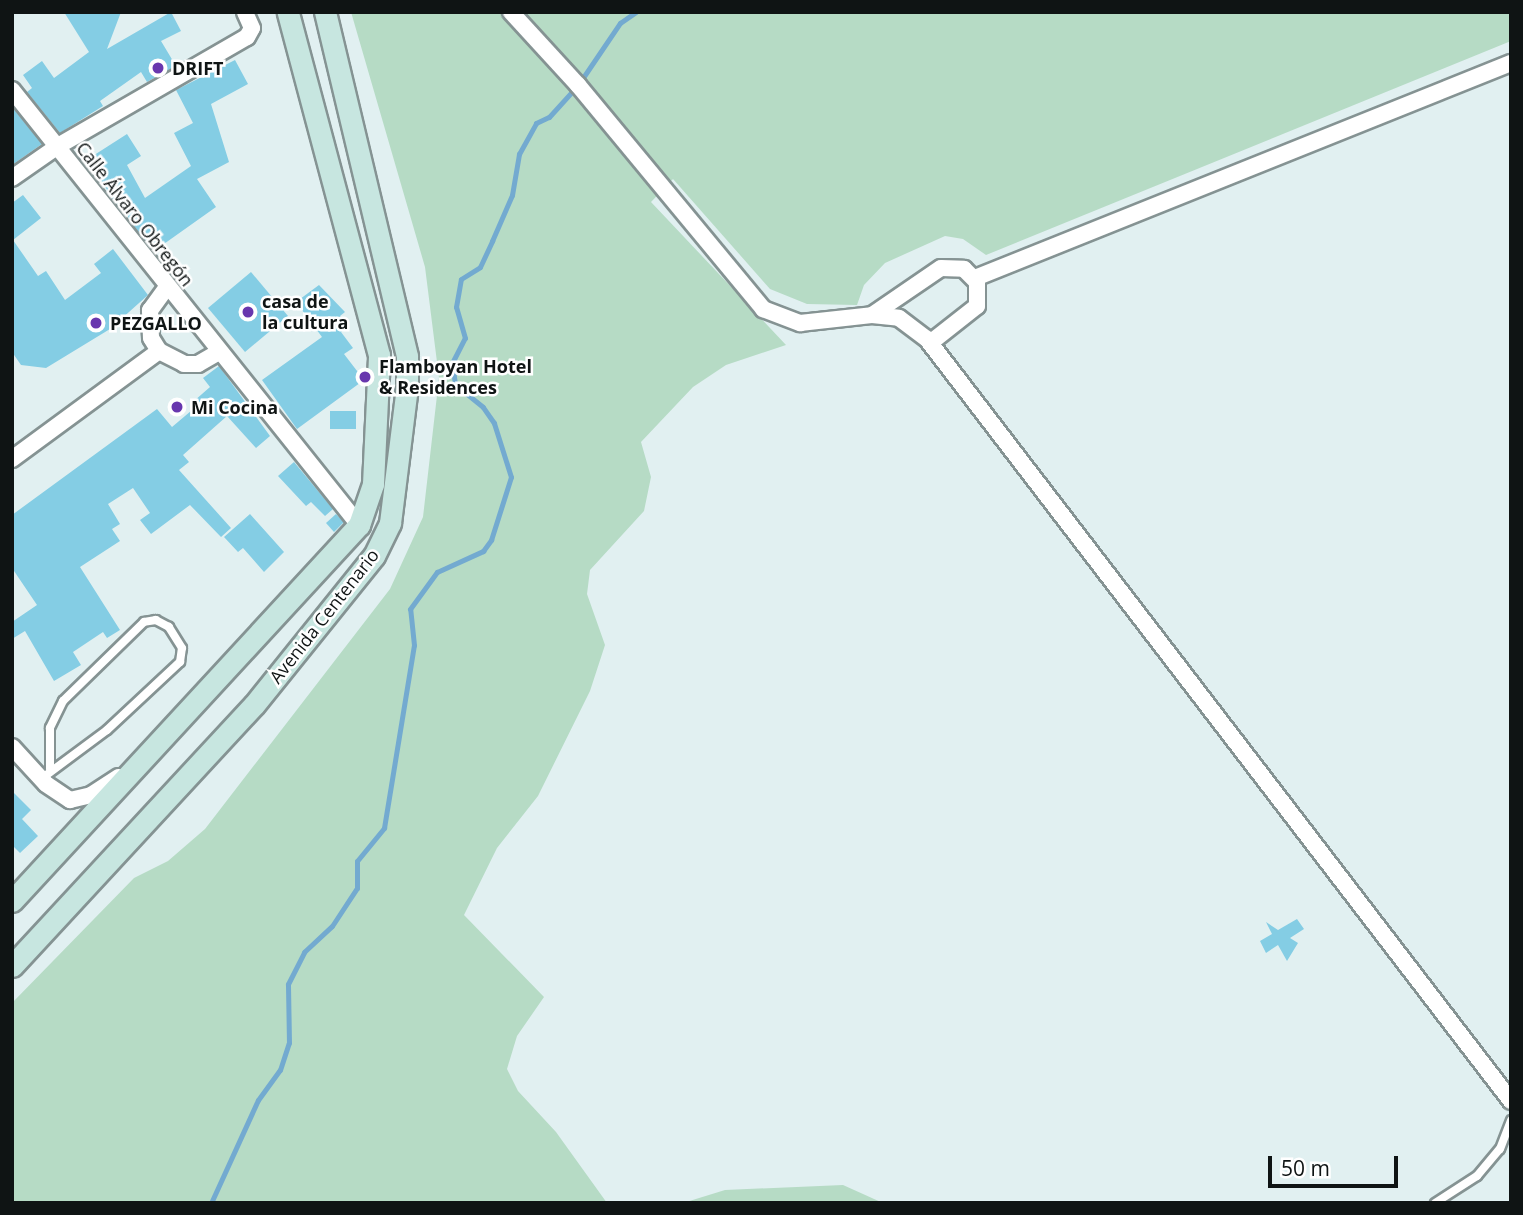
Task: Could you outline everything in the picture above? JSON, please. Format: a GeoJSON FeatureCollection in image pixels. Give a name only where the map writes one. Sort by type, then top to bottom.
{"type":"FeatureCollection","features":[{"type":"Feature","properties":{"kind":"main road","name":"Avenida Centenario"},"geometry":{"type":"LineString","coordinates":[[12,901],[359,525],[373,484],[379,355],[288,12]]}},
{"type":"Feature","properties":{"kind":"main road","name":"Avenida Centenario"},"geometry":{"type":"LineString","coordinates":[[12,966],[254,705],[374,556],[390,523],[406,400],[407,356],[325,12]]}},
{"type":"Feature","properties":{"kind":"street"},"geometry":{"type":"LineString","coordinates":[[12,178],[58,146],[247,37],[251,27],[245,12]]}},
{"type":"Feature","properties":{"kind":"street"},"geometry":{"type":"LineString","coordinates":[[510,12],[578,85],[763,309],[800,323],[872,315],[899,318],[930,343],[1511,1101]]}},
{"type":"Feature","properties":{"kind":"street"},"geometry":{"type":"LineString","coordinates":[[975,278],[1511,63]]}},
{"type":"Feature","properties":{"kind":"street","name":"Calle Álvaro Obregón"},"geometry":{"type":"LineString","coordinates":[[12,90],[359,525]]}},
{"type":"Feature","properties":{"kind":"street"},"geometry":{"type":"LineString","coordinates":[[872,315],[941,268],[960,267],[975,278],[980,296],[975,310],[930,343]]}},
{"type":"Feature","properties":{"kind":"street"},"geometry":{"type":"LineString","coordinates":[[167,287],[149,317],[151,338],[159,351],[184,364],[198,364],[219,352]]}},
{"type":"Feature","properties":{"kind":"street"},"geometry":{"type":"LineString","coordinates":[[12,438],[17,456],[159,351]]}},
{"type":"Feature","properties":{"kind":"street"},"geometry":{"type":"LineString","coordinates":[[12,747],[45,774],[60,797],[77,801],[133,768]]}},
{"type":"Feature","properties":{"kind":"lane"},"geometry":{"type":"LineString","coordinates":[[156,620],[169,627],[182,648],[180,662],[107,730],[59,768],[45,774],[50,729],[63,701],[144,622],[156,620]]}},
{"type":"Feature","properties":{"kind":"lane"},"geometry":{"type":"LineString","coordinates":[[1435,1203],[1477,1176],[1500,1149],[1511,1120]]}},
{"type":"Feature","properties":{"kind":"green space"},"geometry":{"type":"Polygon","coordinates":[[[351,12],[1511,12],[1511,41],[986,255],[963,239],[945,236],[885,263],[864,285],[857,305],[807,304],[770,289],[673,179],[651,202],[786,345],[726,365],[693,387],[641,442],[651,477],[644,511],[590,570],[587,594],[605,645],[590,691],[538,796],[497,848],[464,915],[544,997],[517,1036],[507,1069],[518,1091],[556,1132],[607,1203],[12,1203],[12,1003],[134,878],[168,861],[205,829],[390,589],[423,517],[439,378],[425,267],[351,12]]]}},
{"type":"Feature","properties":{"kind":"green space"},"geometry":{"type":"Polygon","coordinates":[[[843,1185],[883,1203],[683,1203],[725,1190],[843,1185]]]}},
{"type":"Feature","properties":{"kind":"building"},"geometry":{"type":"Polygon","coordinates":[[[64,12],[121,12],[107,49],[171,12],[181,31],[161,41],[176,66],[147,82],[141,72],[100,101],[103,106],[60,133],[27,92],[32,88],[23,75],[42,61],[54,78],[89,52],[64,12]]]}},
{"type":"Feature","properties":{"kind":"building"},"geometry":{"type":"Polygon","coordinates":[[[235,60],[248,84],[211,104],[229,162],[197,179],[216,207],[154,251],[130,221],[120,197],[114,201],[88,159],[127,134],[141,156],[127,165],[145,198],[191,166],[174,133],[193,123],[176,90],[235,60]]]}},
{"type":"Feature","properties":{"kind":"building"},"geometry":{"type":"Polygon","coordinates":[[[12,107],[42,144],[12,165],[12,107]]]}},
{"type":"Feature","properties":{"kind":"building"},"geometry":{"type":"Polygon","coordinates":[[[23,195],[41,218],[13,240],[38,276],[46,271],[65,300],[101,273],[94,264],[113,249],[148,295],[110,329],[46,368],[21,365],[12,352],[12,203],[23,195]]]}},
{"type":"Feature","properties":{"kind":"building","name":"casa de la cultura"},"geometry":{"type":"Polygon","coordinates":[[[251,272],[288,316],[245,352],[208,308],[251,272]]]}},
{"type":"Feature","properties":{"kind":"building"},"geometry":{"type":"Polygon","coordinates":[[[319,285],[345,312],[340,316],[348,327],[341,332],[353,348],[344,354],[364,380],[297,429],[262,380],[322,337],[296,302],[319,285]]]}},
{"type":"Feature","properties":{"kind":"building"},"geometry":{"type":"Polygon","coordinates":[[[219,366],[270,436],[256,448],[227,416],[183,455],[189,462],[179,470],[231,528],[221,537],[190,505],[151,534],[140,520],[150,513],[133,488],[108,504],[120,524],[112,529],[120,541],[80,567],[120,630],[107,638],[103,632],[73,652],[81,665],[54,681],[25,631],[12,639],[12,622],[37,605],[12,568],[12,515],[157,409],[172,427],[198,405],[194,401],[210,387],[203,378],[219,366]]]}},
{"type":"Feature","properties":{"kind":"building"},"geometry":{"type":"Polygon","coordinates":[[[330,411],[356,411],[356,429],[330,429],[330,411]]]}},
{"type":"Feature","properties":{"kind":"building"},"geometry":{"type":"Polygon","coordinates":[[[294,462],[333,509],[325,516],[311,502],[306,506],[278,476],[294,462]]]}},
{"type":"Feature","properties":{"kind":"building"},"geometry":{"type":"Polygon","coordinates":[[[250,514],[284,552],[264,572],[243,548],[238,552],[224,537],[250,514]]]}},
{"type":"Feature","properties":{"kind":"building"},"geometry":{"type":"Polygon","coordinates":[[[336,514],[344,522],[334,532],[326,523],[336,514]]]}},
{"type":"Feature","properties":{"kind":"building"},"geometry":{"type":"Polygon","coordinates":[[[12,791],[31,810],[22,819],[38,836],[20,853],[12,845],[12,791]]]}},
{"type":"Feature","properties":{"kind":"building"},"geometry":{"type":"Polygon","coordinates":[[[1297,919],[1304,929],[1290,938],[1298,943],[1287,961],[1278,945],[1266,953],[1260,941],[1272,934],[1266,922],[1278,930],[1297,919]]]}},
{"type":"Feature","properties":{"kind":"waterway"},"geometry":{"type":"LineString","coordinates":[[211,1203],[258,1100],[280,1070],[289,1043],[288,984],[304,952],[332,926],[357,888],[357,861],[384,828],[414,645],[410,609],[437,572],[483,551],[491,540],[511,477],[494,423],[483,407],[455,384],[452,363],[465,338],[456,307],[461,279],[480,267],[512,195],[519,154],[536,123],[549,117],[578,85],[620,23],[636,12]]}},
{"type":"Feature","properties":{"kind":"place","name":"DRIFT"},"geometry":{"type":"Point","coordinates":[158,68]}},
{"type":"Feature","properties":{"kind":"place","name":"casa de la cultura"},"geometry":{"type":"Point","coordinates":[248,312]}},
{"type":"Feature","properties":{"kind":"place","name":"PEZGALLO"},"geometry":{"type":"Point","coordinates":[96,323]}},
{"type":"Feature","properties":{"kind":"place","name":"Flamboyan Hotel & Residences"},"geometry":{"type":"Point","coordinates":[365,377]}},
{"type":"Feature","properties":{"kind":"place","name":"Mi Cocina"},"geometry":{"type":"Point","coordinates":[177,407]}}]}
